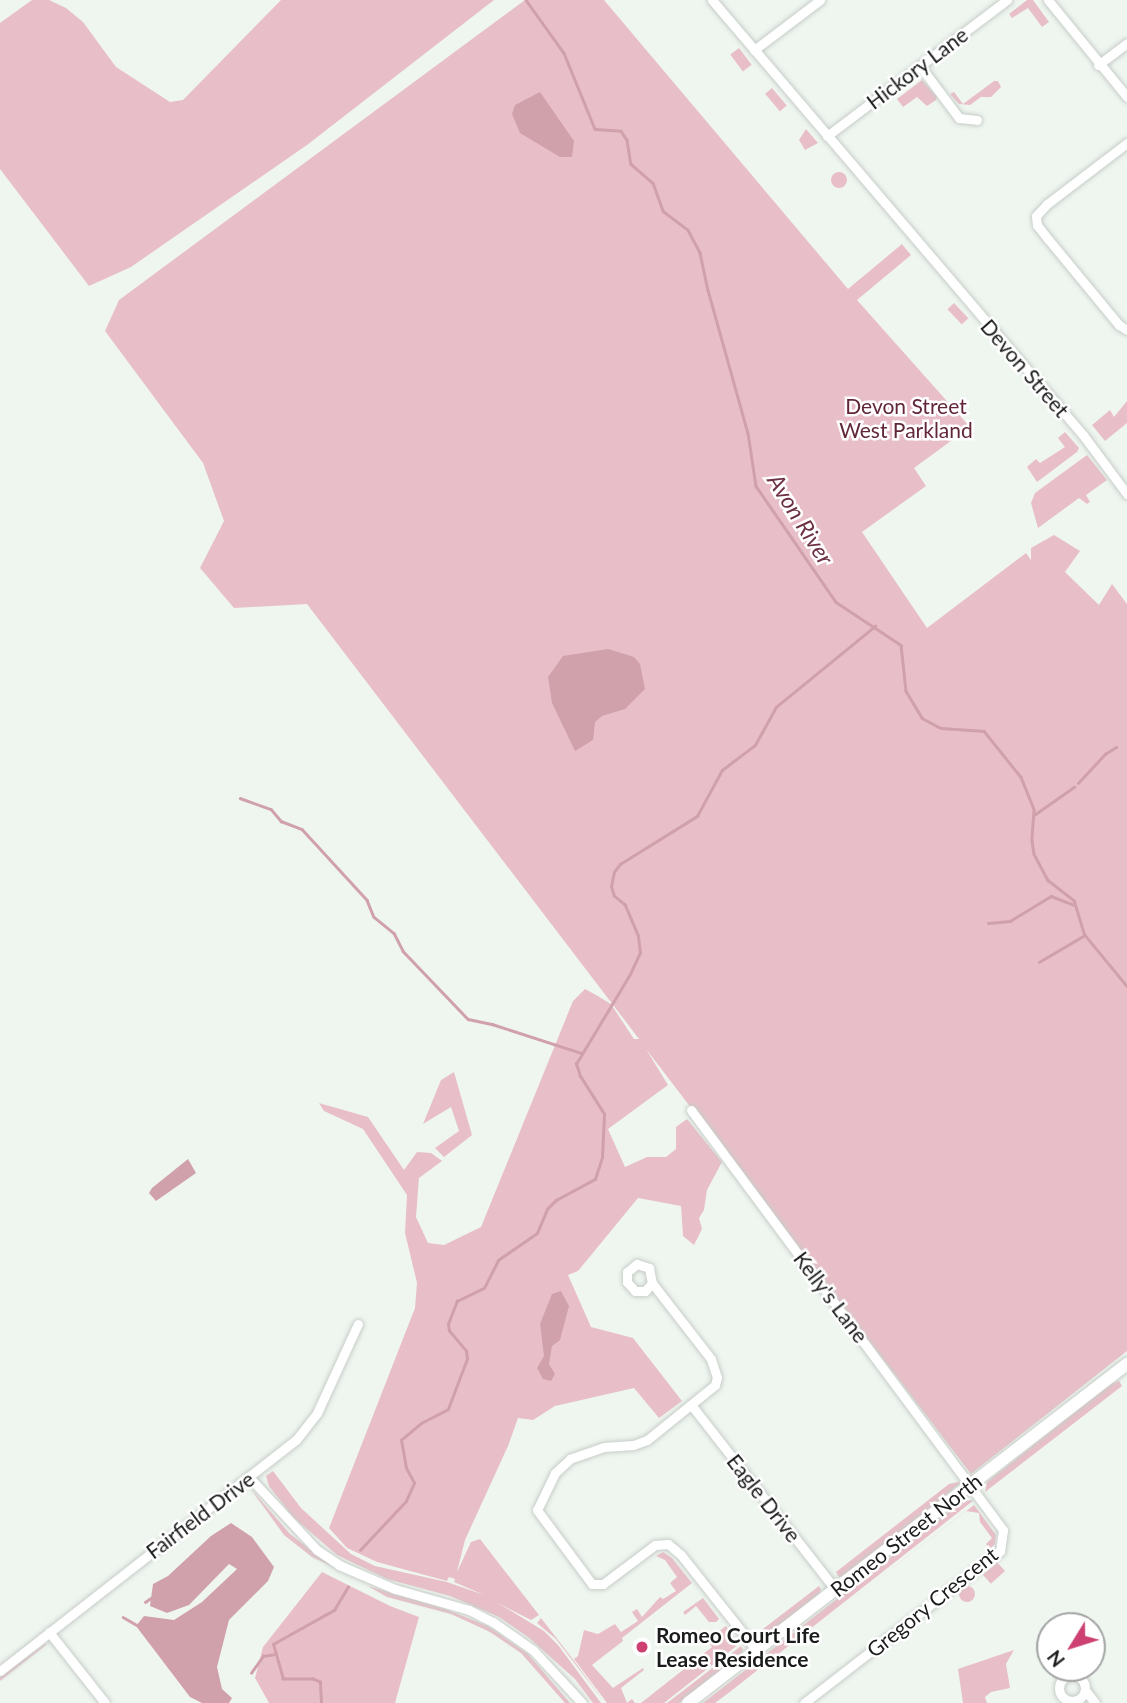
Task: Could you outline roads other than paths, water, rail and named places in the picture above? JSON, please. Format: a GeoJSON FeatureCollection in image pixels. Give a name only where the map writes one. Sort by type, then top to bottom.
{"type":"FeatureCollection","features":[{"type":"Feature","properties":{"kind":"main road","name":"Romeo Street North"},"geometry":{"type":"LineString","coordinates":[[688,1703],[971,1483],[1126,1367]]}},
{"type":"Feature","properties":{"kind":"street"},"geometry":{"type":"LineString","coordinates":[[712,0],[827,136]]}},
{"type":"Feature","properties":{"kind":"street"},"geometry":{"type":"LineString","coordinates":[[754,50],[820,0]]}},
{"type":"Feature","properties":{"kind":"street","name":"Hickory Lane"},"geometry":{"type":"LineString","coordinates":[[827,136],[1007,0]]}},
{"type":"Feature","properties":{"kind":"street"},"geometry":{"type":"LineString","coordinates":[[1048,0],[1098,65],[1127,97]]}},
{"type":"Feature","properties":{"kind":"street"},"geometry":{"type":"LineString","coordinates":[[1098,65],[1127,43]]}},
{"type":"Feature","properties":{"kind":"street"},"geometry":{"type":"LineString","coordinates":[[920,66],[960,118],[977,120]]}},
{"type":"Feature","properties":{"kind":"street","name":"Devon Street"},"geometry":{"type":"LineString","coordinates":[[827,136],[1083,435],[1127,494]]}},
{"type":"Feature","properties":{"kind":"street"},"geometry":{"type":"LineString","coordinates":[[1127,143],[1046,204],[1036,216],[1037,225],[1043,233],[1119,325],[1127,330]]}},
{"type":"Feature","properties":{"kind":"street","name":"Kelly's Lane"},"geometry":{"type":"LineString","coordinates":[[691,1110],[971,1483]]}},
{"type":"Feature","properties":{"kind":"street"},"geometry":{"type":"LineString","coordinates":[[652,1283],[715,1368],[715,1385],[647,1440],[633,1445],[604,1447],[570,1459],[555,1473],[537,1510],[592,1584],[603,1584],[655,1545],[668,1544],[681,1555],[757,1651]]}},
{"type":"Feature","properties":{"kind":"street","name":"Fairfield Drive"},"geometry":{"type":"LineString","coordinates":[[0,1671],[250,1478],[306,1430],[358,1324]]}},
{"type":"Feature","properties":{"kind":"street","name":"Eagle Drive"},"geometry":{"type":"LineString","coordinates":[[692,1406],[835,1590]]}},
{"type":"Feature","properties":{"kind":"street"},"geometry":{"type":"LineString","coordinates":[[250,1478],[317,1550],[339,1565],[395,1589],[469,1610],[493,1622],[534,1650],[582,1703]]}},
{"type":"Feature","properties":{"kind":"street","name":"Gregory Crescent"},"geometry":{"type":"LineString","coordinates":[[804,1703],[1000,1551],[1003,1530],[971,1483]]}},
{"type":"Feature","properties":{"kind":"street"},"geometry":{"type":"LineString","coordinates":[[49,1632],[104,1703]]}},
{"type":"Feature","properties":{"kind":"street"},"geometry":{"type":"LineString","coordinates":[[1085,1690],[1095,1703]]}},
{"type":"Feature","properties":{"kind":"waterway","name":"Avon River"},"geometry":{"type":"LineString","coordinates":[[526,0],[564,53],[595,129],[621,131],[627,140],[631,164],[653,183],[663,211],[688,230],[700,253],[748,433],[756,486],[836,602],[901,645],[906,691],[922,718],[941,728],[984,731],[1021,777],[1034,810],[1034,854],[1048,880],[1074,900],[1085,935],[1127,986]]}},
{"type":"Feature","properties":{"kind":"waterway"},"geometry":{"type":"LineString","coordinates":[[360,1550],[406,1501],[414,1483],[406,1468],[401,1440],[421,1423],[448,1409],[467,1359],[466,1351],[449,1331],[448,1324],[457,1301],[484,1288],[498,1260],[537,1233],[547,1209],[556,1200],[595,1179],[602,1157],[604,1114],[580,1076],[576,1064],[640,953],[638,936],[625,905],[614,896],[611,887],[614,872],[620,864],[697,816],[722,770],[755,745],[776,707],[875,626]]}},
{"type":"Feature","properties":{"kind":"waterway"},"geometry":{"type":"LineString","coordinates":[[1078,783],[1105,754],[1116,747]]}},
{"type":"Feature","properties":{"kind":"waterway"},"geometry":{"type":"LineString","coordinates":[[1034,815],[1074,787]]}},
{"type":"Feature","properties":{"kind":"waterway"},"geometry":{"type":"LineString","coordinates":[[240,798],[271,809],[281,821],[302,829],[367,900],[374,917],[394,933],[403,951],[468,1019],[492,1024],[581,1053]]}},
{"type":"Feature","properties":{"kind":"waterway"},"geometry":{"type":"LineString","coordinates":[[988,923],[1010,921],[1051,896],[1074,905]]}},
{"type":"Feature","properties":{"kind":"waterway"},"geometry":{"type":"LineString","coordinates":[[1039,962],[1085,935]]}},
{"type":"Feature","properties":{"kind":"waterway"},"geometry":{"type":"LineString","coordinates":[[321,1703],[320,1682],[313,1679],[283,1679],[273,1644],[334,1610],[348,1587]]}},
{"type":"Feature","properties":{"kind":"waterway"},"geometry":{"type":"LineString","coordinates":[[145,1602],[151,1598]]}},
{"type":"Feature","properties":{"kind":"waterway"},"geometry":{"type":"LineString","coordinates":[[123,1617],[137,1625]]}},
{"type":"Feature","properties":{"kind":"waterway"},"geometry":{"type":"LineString","coordinates":[[251,1673],[263,1656],[276,1654]]}},
{"type":"Feature","properties":{"kind":"place","name":"Romeo Court Life Lease Residence"},"geometry":{"type":"Point","coordinates":[642,1647]}},
{"type":"Feature","properties":{"kind":"park label","name":"Devon Street West Parkland"},"geometry":{"type":"Point","coordinates":[906,418]}}]}
